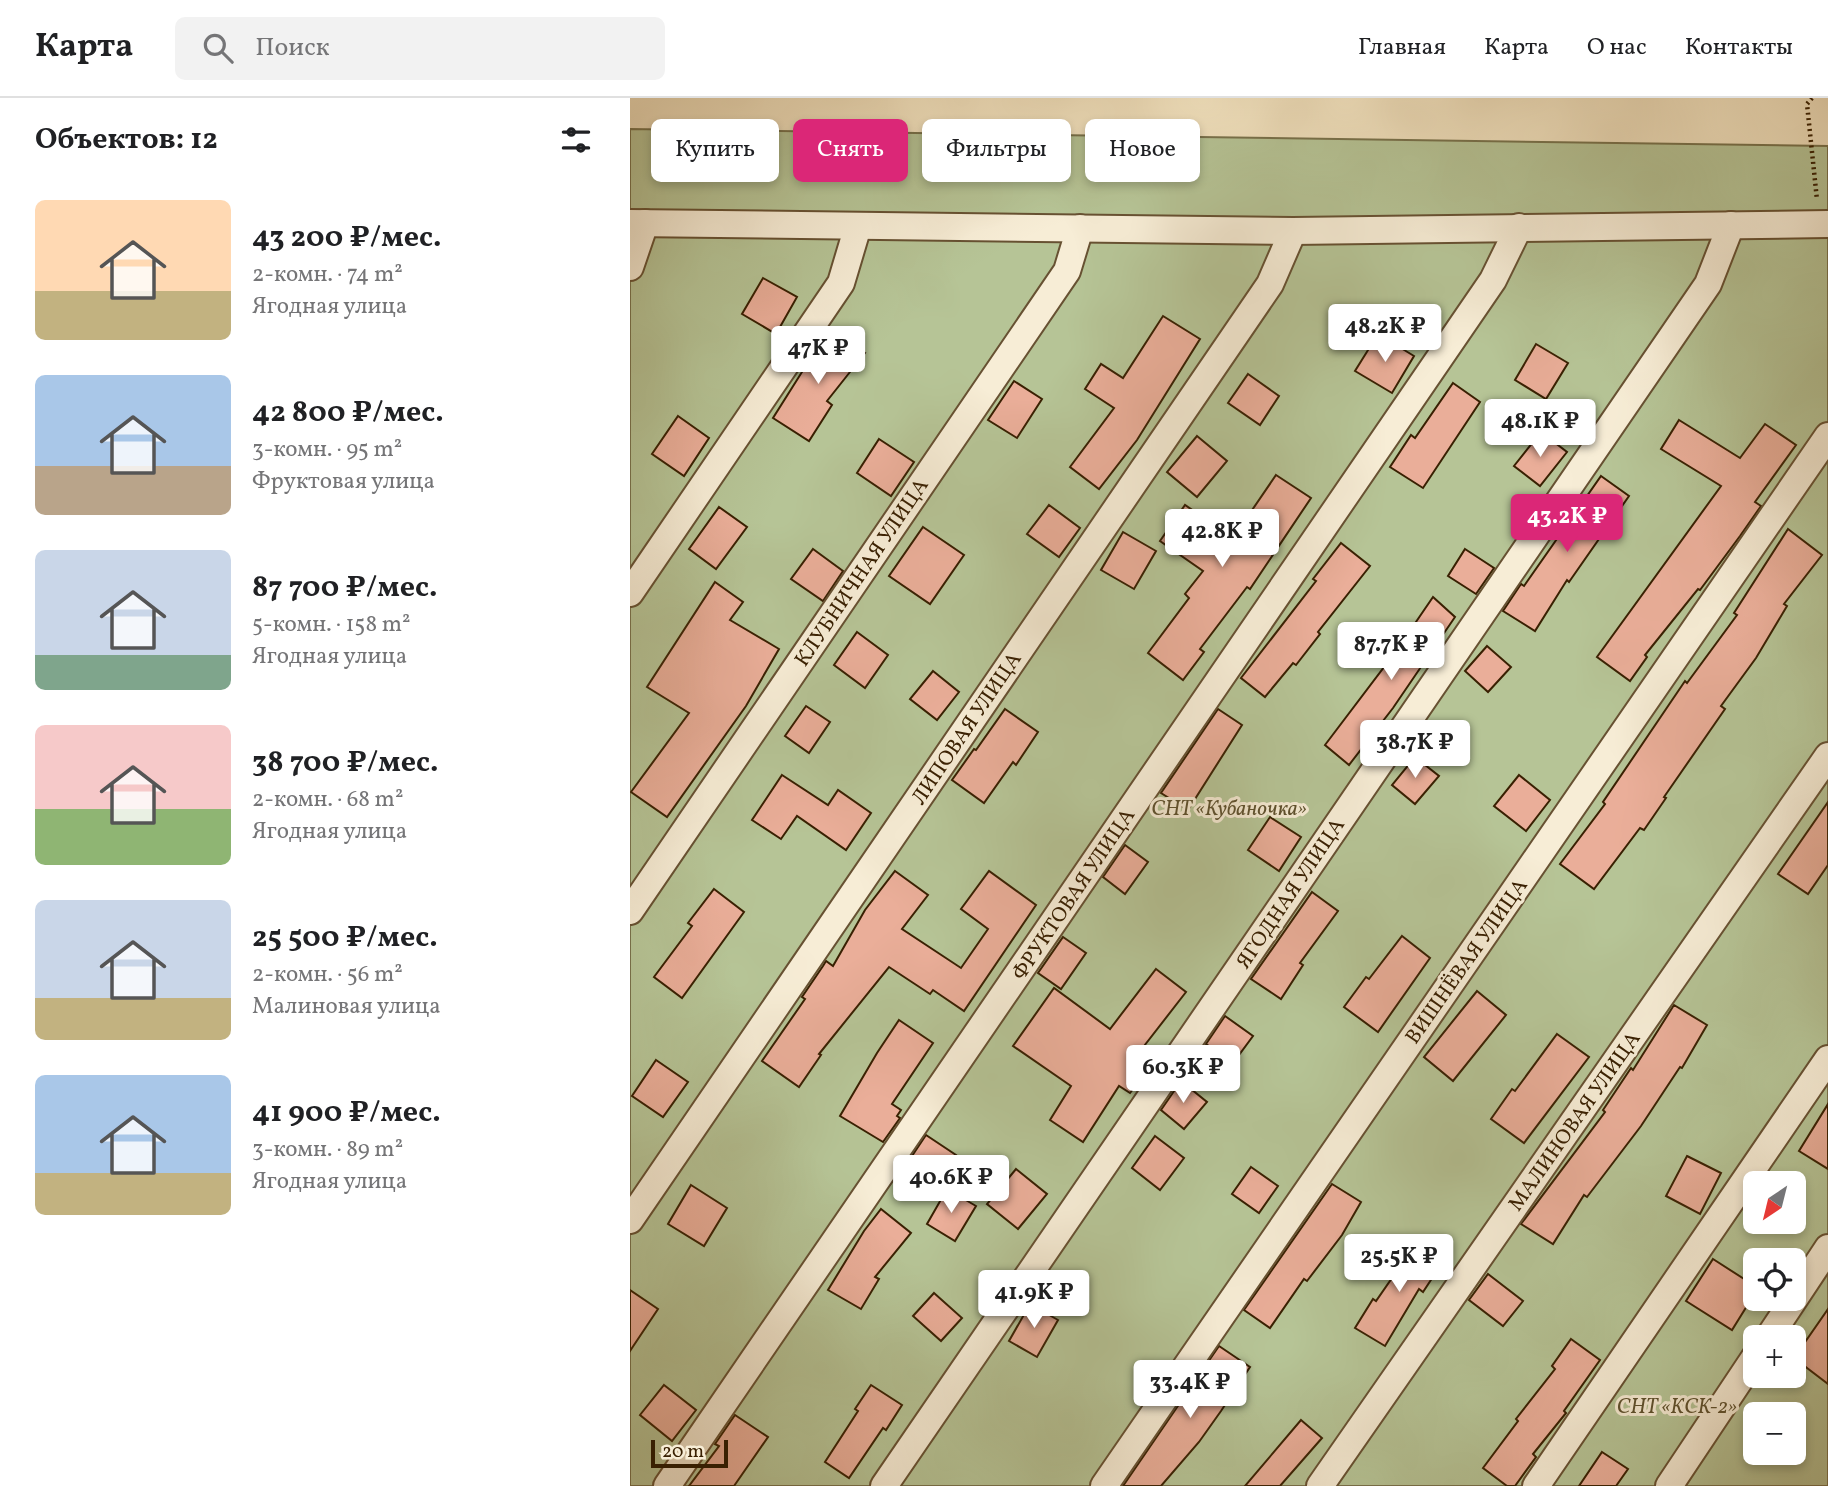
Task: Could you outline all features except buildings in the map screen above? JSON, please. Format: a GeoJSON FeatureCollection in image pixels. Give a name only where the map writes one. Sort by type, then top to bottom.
{"type":"FeatureCollection","features":[{"type":"Feature","properties":{"kind":"street"},"geometry":{"type":"LineString","coordinates":[[630,267],[637,223],[1293,231],[1824,224]]}},
{"type":"Feature","properties":{"kind":"street","name":"ЯГОДНАЯ УЛИЦА"},"geometry":{"type":"LineString","coordinates":[[884,1486],[1708,284],[1731,225]]}},
{"type":"Feature","properties":{"kind":"street"},"geometry":{"type":"LineString","coordinates":[[630,593],[841,283],[858,226]]}},
{"type":"Feature","properties":{"kind":"street","name":"КЛУБНИЧНАЯ УЛИЦА"},"geometry":{"type":"LineString","coordinates":[[630,911],[1067,271],[1080,228]]}},
{"type":"Feature","properties":{"kind":"street","name":"ФРУКТОВАЯ УЛИЦА"},"geometry":{"type":"LineString","coordinates":[[667,1486],[1493,280],[1519,228]]}},
{"type":"Feature","properties":{"kind":"street","name":"ЛИПОВАЯ УЛИЦА"},"geometry":{"type":"LineString","coordinates":[[630,1220],[1270,284],[1293,231]]}},
{"type":"Feature","properties":{"kind":"street","name":"ВИШНЁВАЯ УЛИЦА"},"geometry":{"type":"LineString","coordinates":[[1104,1486],[1828,436]]}},
{"type":"Feature","properties":{"kind":"street","name":"МАЛИНОВАЯ УЛИЦА"},"geometry":{"type":"LineString","coordinates":[[1320,1486],[1828,756]]}},
{"type":"Feature","properties":{"kind":"street"},"geometry":{"type":"LineString","coordinates":[[1536,1486],[1828,1059]]}},
{"type":"Feature","properties":{"kind":"street"},"geometry":{"type":"LineString","coordinates":[[1777,1325],[1828,1248]]}},
{"type":"Feature","properties":{"kind":"street"},"geometry":{"type":"LineString","coordinates":[[1669,1486],[1743,1375]]}},
{"type":"Feature","properties":{"kind":"path"},"geometry":{"type":"LineString","coordinates":[[1812,98],[1807,104],[1824,224]]}},
{"type":"Feature","properties":{"kind":"green space","name":"СНТ «Кубаночка»"},"geometry":{"type":"Polygon","coordinates":[[[630,129],[651,129],[651,182],[779,182],[779,131],[793,131],[793,182],[908,182],[908,133],[922,133],[922,182],[1071,182],[1071,135],[1085,135],[1085,182],[1200,182],[1200,137],[1828,146],[1828,1486],[630,1486],[630,129]]]}},
{"type":"Feature","properties":{"kind":"park label","name":"СНТ «КСК-2»"},"geometry":{"type":"Point","coordinates":[1677,1406]}}]}
